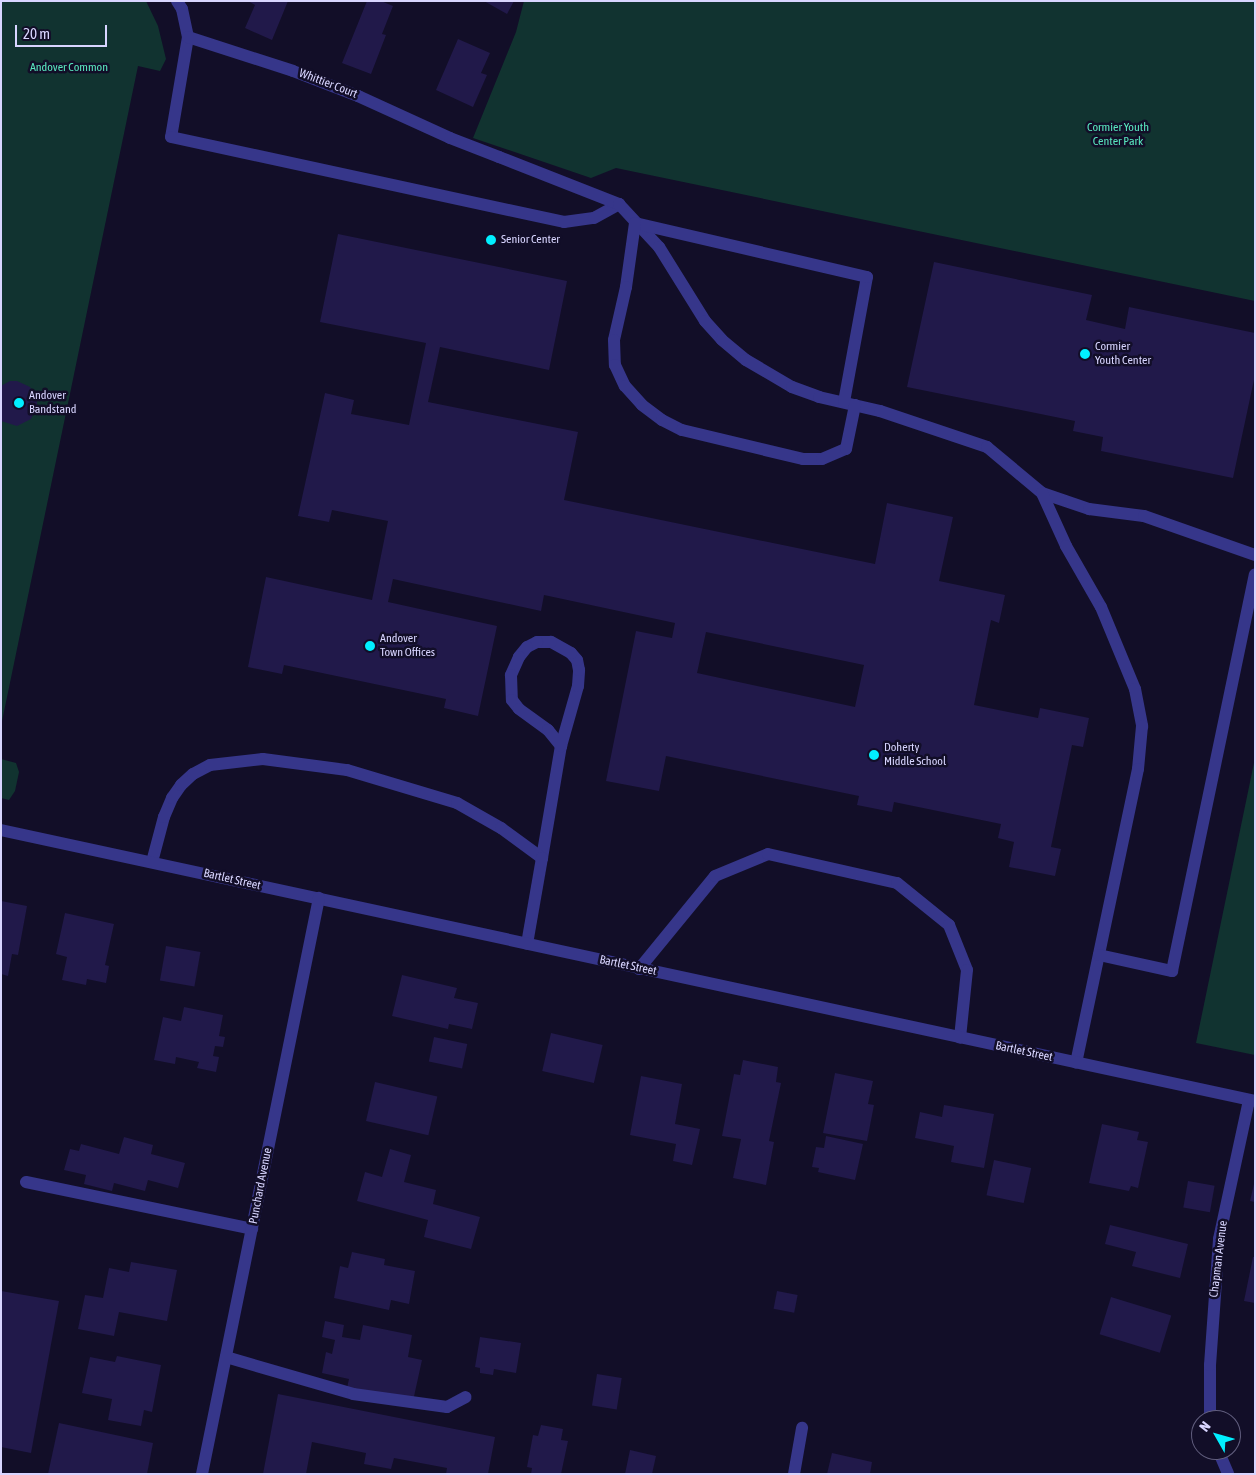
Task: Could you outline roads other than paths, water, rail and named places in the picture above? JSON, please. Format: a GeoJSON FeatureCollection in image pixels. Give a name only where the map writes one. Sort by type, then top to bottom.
{"type":"FeatureCollection","features":[{"type":"Feature","properties":{"kind":"street"},"geometry":{"type":"LineString","coordinates":[[178,1],[182,9],[188,37],[171,137],[564,222],[594,218],[619,204],[659,247],[705,321],[722,340],[746,360],[792,387],[880,411],[987,447],[1042,493],[1089,508],[1144,516],[1255,555]]}},
{"type":"Feature","properties":{"kind":"street","name":"Whittier Court"},"geometry":{"type":"LineString","coordinates":[[188,37],[293,71],[358,96],[450,138],[619,204]]}},
{"type":"Feature","properties":{"kind":"street"},"geometry":{"type":"LineString","coordinates":[[635,223],[867,277],[849,403],[846,449],[822,459],[803,459],[682,430],[662,420],[642,405],[626,386],[616,365],[614,340],[626,287],[635,223]]}},
{"type":"Feature","properties":{"kind":"street"},"geometry":{"type":"LineString","coordinates":[[1042,493],[1066,546],[1108,623],[1135,689],[1142,726],[1138,769],[1076,1063]]}},
{"type":"Feature","properties":{"kind":"street"},"geometry":{"type":"LineString","coordinates":[[1099,954],[1172,971],[1255,576]]}},
{"type":"Feature","properties":{"kind":"street"},"geometry":{"type":"LineString","coordinates":[[527,944],[560,746],[578,686],[577,660],[571,653],[551,642],[537,642],[527,647],[515,666],[510,687],[512,700],[519,708],[548,730],[560,746]]}},
{"type":"Feature","properties":{"kind":"street"},"geometry":{"type":"LineString","coordinates":[[152,862],[164,817],[181,785],[192,774],[210,765],[263,758],[347,770],[457,803],[501,828],[542,858]]}},
{"type":"Feature","properties":{"kind":"street","name":"Bartlet Street"},"geometry":{"type":"LineString","coordinates":[[1,830],[1252,1100]]}},
{"type":"Feature","properties":{"kind":"street"},"geometry":{"type":"LineString","coordinates":[[639,969],[715,876],[768,854],[897,883],[950,925],[966,970],[960,1038]]}},
{"type":"Feature","properties":{"kind":"street","name":"Punchard Avenue"},"geometry":{"type":"LineString","coordinates":[[202,1474],[319,898]]}},
{"type":"Feature","properties":{"kind":"street","name":"Chapman Avenue"},"geometry":{"type":"LineString","coordinates":[[1210,1410],[1210,1365],[1219,1239],[1252,1100]]}},
{"type":"Feature","properties":{"kind":"street"},"geometry":{"type":"LineString","coordinates":[[26,1182],[252,1229]]}},
{"type":"Feature","properties":{"kind":"street"},"geometry":{"type":"LineString","coordinates":[[226,1357],[353,1394],[447,1407],[466,1397]]}},
{"type":"Feature","properties":{"kind":"street"},"geometry":{"type":"LineString","coordinates":[[794,1474],[802,1428]]}},
{"type":"Feature","properties":{"kind":"street"},"geometry":{"type":"LineString","coordinates":[[1222,1460],[1228,1474]]}},
{"type":"Feature","properties":{"kind":"place","name":"Senior Center"},"geometry":{"type":"Point","coordinates":[491,240]}},
{"type":"Feature","properties":{"kind":"place","name":"Cormier Youth Center"},"geometry":{"type":"Point","coordinates":[1085,354]}},
{"type":"Feature","properties":{"kind":"place","name":"Andover Bandstand"},"geometry":{"type":"Point","coordinates":[19,403]}},
{"type":"Feature","properties":{"kind":"place","name":"Andover Town Offices"},"geometry":{"type":"Point","coordinates":[370,646]}},
{"type":"Feature","properties":{"kind":"place","name":"Doherty Middle School"},"geometry":{"type":"Point","coordinates":[874,755]}},
{"type":"Feature","properties":{"kind":"park label","name":"Andover Common"},"geometry":{"type":"Point","coordinates":[69,68]}},
{"type":"Feature","properties":{"kind":"park label","name":"Cormier Youth Center Park"},"geometry":{"type":"Point","coordinates":[1118,135]}}]}
